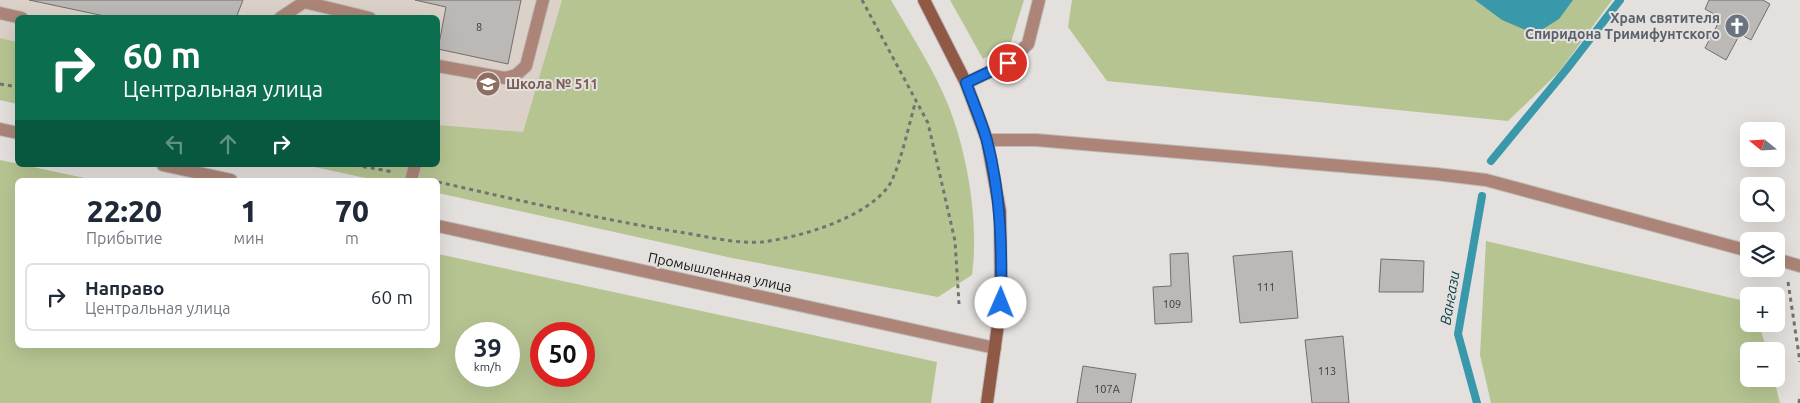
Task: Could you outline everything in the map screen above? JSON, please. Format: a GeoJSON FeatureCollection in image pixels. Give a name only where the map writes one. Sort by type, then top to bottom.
{"type":"FeatureCollection","features":[{"type":"Feature","properties":{"kind":"main road"},"geometry":{"type":"LineString","coordinates":[[924,0],[966,83],[987,140],[1000,211],[1001,303],[988,403]]}},
{"type":"Feature","properties":{"kind":"street"},"geometry":{"type":"LineString","coordinates":[[440,66],[505,78],[516,75],[526,66],[543,0]]}},
{"type":"Feature","properties":{"kind":"street"},"geometry":{"type":"LineString","coordinates":[[966,83],[1008,63],[1028,44],[1039,0]]}},
{"type":"Feature","properties":{"kind":"street"},"geometry":{"type":"LineString","coordinates":[[284,15],[304,2],[358,15]]}},
{"type":"Feature","properties":{"kind":"street"},"geometry":{"type":"LineString","coordinates":[[0,13],[15,16]]}},
{"type":"Feature","properties":{"kind":"street"},"geometry":{"type":"LineString","coordinates":[[0,129],[15,132]]}},
{"type":"Feature","properties":{"kind":"street"},"geometry":{"type":"LineString","coordinates":[[987,140],[1036,140],[1436,174],[1486,180],[1740,249]]}},
{"type":"Feature","properties":{"kind":"street"},"geometry":{"type":"LineString","coordinates":[[172,167],[222,178]]}},
{"type":"Feature","properties":{"kind":"street","name":"Промышленная улица"},"geometry":{"type":"LineString","coordinates":[[440,226],[995,348]]}},
{"type":"Feature","properties":{"kind":"street"},"geometry":{"type":"LineString","coordinates":[[1785,261],[1800,266]]}},
{"type":"Feature","properties":{"kind":"path"},"geometry":{"type":"LineString","coordinates":[[862,0],[928,123],[955,241],[959,304]]}},
{"type":"Feature","properties":{"kind":"path"},"geometry":{"type":"LineString","coordinates":[[0,84],[15,86]]}},
{"type":"Feature","properties":{"kind":"path"},"geometry":{"type":"LineString","coordinates":[[440,182],[600,218],[719,238],[760,242],[804,233],[841,220],[874,200],[889,185],[905,142],[916,100]]}},
{"type":"Feature","properties":{"kind":"path"},"geometry":{"type":"LineString","coordinates":[[1784,277],[1800,362]]}},
{"type":"Feature","properties":{"kind":"path"},"geometry":{"type":"LineString","coordinates":[[1799,403],[1800,395]]}},
{"type":"Feature","properties":{"kind":"shaded area","name":"Школа № 511"},"geometry":{"type":"Polygon","coordinates":[[[0,0],[562,0],[523,132],[440,127],[440,15],[15,15],[15,42],[0,38],[0,0]]]}},
{"type":"Feature","properties":{"kind":"green space"},"geometry":{"type":"Polygon","coordinates":[[[562,0],[891,0],[936,79],[956,126],[962,147],[973,212],[974,255],[972,275],[938,297],[732,258],[440,193],[440,178],[366,178],[314,167],[440,167],[440,125],[523,132],[562,0]]]}},
{"type":"Feature","properties":{"kind":"green space"},"geometry":{"type":"Polygon","coordinates":[[[950,0],[1024,0],[1011,42],[983,59],[950,0]]]}},
{"type":"Feature","properties":{"kind":"green space"},"geometry":{"type":"Polygon","coordinates":[[[1072,0],[1612,0],[1559,72],[1508,121],[1107,81],[1068,27],[1072,0]]]}},
{"type":"Feature","properties":{"kind":"green space"},"geometry":{"type":"Polygon","coordinates":[[[0,38],[15,42],[15,104],[0,100],[0,38]]]}},
{"type":"Feature","properties":{"kind":"green space"},"geometry":{"type":"Polygon","coordinates":[[[0,160],[15,163],[15,167],[33,167],[85,178],[15,178],[15,348],[440,348],[440,254],[937,362],[931,403],[0,403],[0,160]]]}},
{"type":"Feature","properties":{"kind":"green space"},"geometry":{"type":"Polygon","coordinates":[[[1486,241],[1740,300],[1740,332],[1761,332],[1764,342],[1740,342],[1740,387],[1776,387],[1780,403],[1491,403],[1480,355],[1486,241]]]}},
{"type":"Feature","properties":{"kind":"water"},"geometry":{"type":"Polygon","coordinates":[[[1475,0],[1573,0],[1559,19],[1535,34],[1502,20],[1475,0]]]}},
{"type":"Feature","properties":{"kind":"building"},"geometry":{"type":"Polygon","coordinates":[[[29,0],[243,0],[237,15],[100,15],[29,0]]]}},
{"type":"Feature","properties":{"kind":"building"},"geometry":{"type":"Polygon","coordinates":[[[415,0],[521,0],[508,64],[440,49],[440,38],[446,7],[415,0]]]}},
{"type":"Feature","properties":{"kind":"building","name":"Храм святителя Спиридона Тримифунтского"},"geometry":{"type":"Polygon","coordinates":[[[1709,0],[1763,0],[1770,4],[1751,40],[1740,34],[1726,60],[1705,48],[1721,18],[1705,9],[1709,0]]]}},
{"type":"Feature","properties":{"kind":"building"},"geometry":{"type":"Polygon","coordinates":[[[1292,251],[1298,318],[1240,323],[1233,256],[1292,251]]]}},
{"type":"Feature","properties":{"kind":"building"},"geometry":{"type":"Polygon","coordinates":[[[1188,253],[1192,322],[1155,324],[1153,287],[1171,286],[1170,254],[1188,253]]]}},
{"type":"Feature","properties":{"kind":"building"},"geometry":{"type":"Polygon","coordinates":[[[1381,259],[1424,261],[1423,292],[1379,292],[1381,259]]]}},
{"type":"Feature","properties":{"kind":"building"},"geometry":{"type":"Polygon","coordinates":[[[1343,336],[1349,403],[1312,403],[1305,340],[1343,336]]]}},
{"type":"Feature","properties":{"kind":"building"},"geometry":{"type":"Polygon","coordinates":[[[1083,366],[1136,374],[1131,403],[1077,403],[1083,366]]]}},
{"type":"Feature","properties":{"kind":"waterway","name":"Вангази"},"geometry":{"type":"LineString","coordinates":[[1491,161],[1566,70],[1620,0]]}},
{"type":"Feature","properties":{"kind":"waterway","name":"Вангази"},"geometry":{"type":"LineString","coordinates":[[1477,403],[1458,334],[1482,196]]}},
{"type":"Feature","properties":{"kind":"place","name":"Храм святителя Спиридона Тримифунтского"},"geometry":{"type":"Point","coordinates":[1737,26]}},
{"type":"Feature","properties":{"kind":"place","name":"Школа № 511"},"geometry":{"type":"Point","coordinates":[488,84]}},
{"type":"Feature","properties":{"kind":"route"},"geometry":{"type":"LineString","coordinates":[[1001,303],[1000,211],[987,140],[966,83],[981,74],[1008,63]]}}]}
